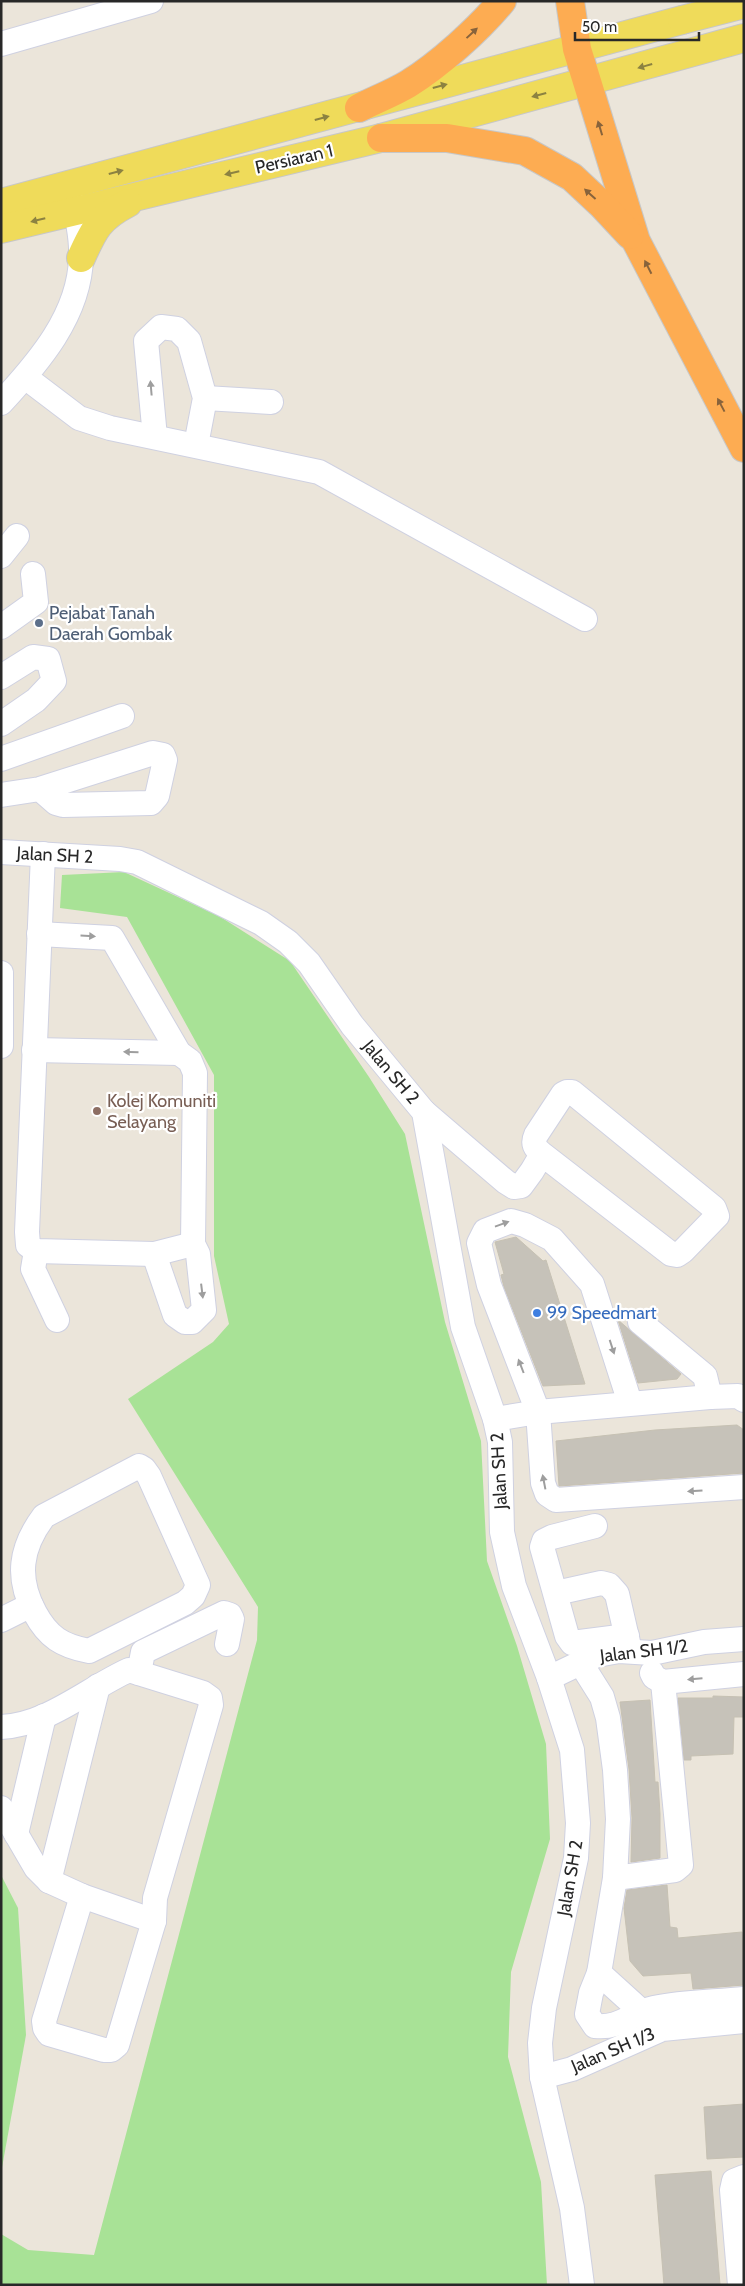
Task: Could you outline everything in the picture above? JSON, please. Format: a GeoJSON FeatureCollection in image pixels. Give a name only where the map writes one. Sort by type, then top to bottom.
{"type":"FeatureCollection","features":[{"type":"Feature","properties":{"kind":"highway"},"geometry":{"type":"LineString","coordinates":[[359,108],[409,83],[462,43],[489,17],[502,1]]}},
{"type":"Feature","properties":{"kind":"highway"},"geometry":{"type":"LineString","coordinates":[[570,1],[577,49],[586,82],[636,242],[744,448]]}},
{"type":"Feature","properties":{"kind":"highway"},"geometry":{"type":"LineString","coordinates":[[381,138],[447,138],[525,151],[572,178],[602,205],[636,242]]}},
{"type":"Feature","properties":{"kind":"main road","name":"Persiaran 1"},"geometry":{"type":"LineString","coordinates":[[1,203],[743,3]]}},
{"type":"Feature","properties":{"kind":"main road","name":"Persiaran 1"},"geometry":{"type":"LineString","coordinates":[[1,229],[381,138],[744,38]]}},
{"type":"Feature","properties":{"kind":"main road"},"geometry":{"type":"LineString","coordinates":[[81,258],[93,231],[108,213],[145,194]]}},
{"type":"Feature","properties":{"kind":"street"},"geometry":{"type":"LineString","coordinates":[[1,44],[152,1]]}},
{"type":"Feature","properties":{"kind":"street"},"geometry":{"type":"LineString","coordinates":[[1,403],[25,378],[53,341],[67,312],[76,287],[81,258],[75,210],[68,184]]}},
{"type":"Feature","properties":{"kind":"street"},"geometry":{"type":"LineString","coordinates":[[155,437],[146,341],[161,327],[177,329],[189,341],[205,398],[196,445]]}},
{"type":"Feature","properties":{"kind":"street"},"geometry":{"type":"LineString","coordinates":[[25,378],[79,418],[110,428],[319,472],[585,619]]}},
{"type":"Feature","properties":{"kind":"street"},"geometry":{"type":"LineString","coordinates":[[205,398],[271,402]]}},
{"type":"Feature","properties":{"kind":"street"},"geometry":{"type":"LineString","coordinates":[[1,556],[17,536]]}},
{"type":"Feature","properties":{"kind":"street"},"geometry":{"type":"LineString","coordinates":[[1,627],[36,602],[33,574]]}},
{"type":"Feature","properties":{"kind":"street"},"geometry":{"type":"LineString","coordinates":[[1,677],[33,657],[48,659],[54,681],[36,700],[1,724]]}},
{"type":"Feature","properties":{"kind":"street"},"geometry":{"type":"LineString","coordinates":[[1,759],[122,716]]}},
{"type":"Feature","properties":{"kind":"street"},"geometry":{"type":"LineString","coordinates":[[1,795],[40,790]]}},
{"type":"Feature","properties":{"kind":"street","name":"Jalan SH 2"},"geometry":{"type":"LineString","coordinates":[[1,852],[120,859],[137,862],[260,922],[288,942],[308,963],[352,1025],[424,1112],[463,1327],[495,1419],[500,1442],[502,1532],[514,1586],[549,1678],[572,1750],[578,1823],[576,1858],[544,2008],[540,2043],[542,2077],[569,2190],[582,2285]]}},
{"type":"Feature","properties":{"kind":"street"},"geometry":{"type":"LineString","coordinates":[[42,854],[28,1245],[36,1251],[154,1254],[193,1244]]}},
{"type":"Feature","properties":{"kind":"street"},"geometry":{"type":"LineString","coordinates":[[39,934],[112,938],[179,1053],[190,1061],[195,1073],[193,1086],[193,1244],[198,1254],[204,1310],[192,1322],[185,1322],[175,1315],[154,1254]]}},
{"type":"Feature","properties":{"kind":"street"},"geometry":{"type":"LineString","coordinates":[[1,973],[1,1046]]}},
{"type":"Feature","properties":{"kind":"street"},"geometry":{"type":"LineString","coordinates":[[34,1050],[179,1053]]}},
{"type":"Feature","properties":{"kind":"street"},"geometry":{"type":"LineString","coordinates":[[572,1092],[714,1208],[717,1216],[684,1251],[677,1255],[671,1254],[542,1154],[535,1148],[533,1141],[563,1094],[572,1092]]}},
{"type":"Feature","properties":{"kind":"street"},"geometry":{"type":"LineString","coordinates":[[424,1112],[514,1187],[521,1186],[542,1154]]}},
{"type":"Feature","properties":{"kind":"street"},"geometry":{"type":"LineString","coordinates":[[630,1403],[592,1284],[552,1239],[525,1225],[510,1221],[485,1231],[479,1243],[490,1285],[538,1412],[543,1483],[547,1494],[556,1500],[744,1487]]}},
{"type":"Feature","properties":{"kind":"street"},"geometry":{"type":"LineString","coordinates":[[36,1251],[33,1269],[57,1320]]}},
{"type":"Feature","properties":{"kind":"street"},"geometry":{"type":"LineString","coordinates":[[640,1322],[705,1376],[710,1397]]}},
{"type":"Feature","properties":{"kind":"street"},"geometry":{"type":"LineString","coordinates":[[495,1419],[538,1412],[630,1403],[710,1397],[741,1398]]}},
{"type":"Feature","properties":{"kind":"street"},"geometry":{"type":"LineString","coordinates":[[139,1466],[144,1469],[194,1572],[198,1585],[193,1596],[184,1603],[89,1651],[72,1648],[44,1630],[30,1605],[24,1589],[22,1571],[24,1557],[34,1530],[44,1516],[139,1466]]}},
{"type":"Feature","properties":{"kind":"street"},"geometry":{"type":"LineString","coordinates":[[595,1526],[552,1537],[544,1541],[542,1547],[567,1636],[572,1644],[636,1647]]}},
{"type":"Feature","properties":{"kind":"street"},"geometry":{"type":"LineString","coordinates":[[556,1593],[601,1584],[609,1585],[618,1594],[636,1647],[654,1677],[663,1682],[744,1674]]}},
{"type":"Feature","properties":{"kind":"street"},"geometry":{"type":"LineString","coordinates":[[1,1620],[30,1605]]}},
{"type":"Feature","properties":{"kind":"street"},"geometry":{"type":"LineString","coordinates":[[139,1673],[142,1652],[224,1613],[230,1615],[232,1619],[227,1644]]}},
{"type":"Feature","properties":{"kind":"street","name":"Jalan SH 1/2"},"geometry":{"type":"LineString","coordinates":[[549,1678],[597,1655],[636,1647],[744,1639]]}},
{"type":"Feature","properties":{"kind":"street"},"geometry":{"type":"LineString","coordinates":[[580,1662],[602,1697],[608,1718],[615,1770],[618,1819],[616,1878],[599,1973],[591,1993],[587,2014],[595,2026],[609,2027],[642,2012],[669,2005],[744,1999]]}},
{"type":"Feature","properties":{"kind":"street"},"geometry":{"type":"LineString","coordinates":[[1,1727],[14,1726],[44,1716],[129,1670],[203,1693],[210,1698],[211,1706],[155,1898],[154,1921],[117,2045],[111,2050],[104,2050],[49,2034],[45,2028],[44,2021],[82,1896]]}},
{"type":"Feature","properties":{"kind":"street"},"geometry":{"type":"LineString","coordinates":[[616,1878],[675,1870],[682,1865],[663,1682]]}},
{"type":"Feature","properties":{"kind":"street"},"geometry":{"type":"LineString","coordinates":[[49,1881],[98,1686]]}},
{"type":"Feature","properties":{"kind":"street"},"geometry":{"type":"LineString","coordinates":[[16,1834],[44,1716]]}},
{"type":"Feature","properties":{"kind":"street"},"geometry":{"type":"LineString","coordinates":[[1,1808],[36,1868],[49,1881],[82,1896],[154,1921]]}},
{"type":"Feature","properties":{"kind":"street"},"geometry":{"type":"LineString","coordinates":[[599,1973],[642,2012],[655,2032]]}},
{"type":"Feature","properties":{"kind":"street","name":"Jalan SH 1/3"},"geometry":{"type":"LineString","coordinates":[[542,2077],[572,2069],[662,2029],[744,2021]]}},
{"type":"Feature","properties":{"kind":"street"},"geometry":{"type":"LineString","coordinates":[[740,2285],[732,2190],[734,2181],[744,2177]]}},
{"type":"Feature","properties":{"kind":"green space"},"geometry":{"type":"Polygon","coordinates":[[[124,872],[219,916],[290,961],[369,1077],[405,1134],[445,1322],[481,1441],[487,1561],[517,1646],[546,1744],[550,1839],[511,1972],[508,2057],[541,2182],[547,2285],[1,2285],[1,2234],[28,2250],[94,2255],[257,1640],[258,1607],[128,1399],[213,1342],[229,1324],[214,1256],[214,1075],[127,917],[60,908],[62,875],[124,872]]]}},
{"type":"Feature","properties":{"kind":"green space"},"geometry":{"type":"Polygon","coordinates":[[[1,1875],[18,1908],[26,2035],[1,2173],[1,1875]]]}},
{"type":"Feature","properties":{"kind":"building"},"geometry":{"type":"Polygon","coordinates":[[[516,1237],[543,1261],[546,1260],[585,1384],[543,1386],[504,1287],[501,1275],[504,1274],[495,1242],[516,1237]]]}},
{"type":"Feature","properties":{"kind":"building"},"geometry":{"type":"Polygon","coordinates":[[[618,1320],[681,1374],[677,1379],[638,1383],[618,1320]]]}},
{"type":"Feature","properties":{"kind":"building"},"geometry":{"type":"Polygon","coordinates":[[[737,1425],[744,1430],[744,1473],[559,1486],[556,1441],[655,1430],[737,1425]]]}},
{"type":"Feature","properties":{"kind":"building"},"geometry":{"type":"Polygon","coordinates":[[[713,1696],[744,1697],[744,1717],[734,1717],[733,1754],[691,1756],[691,1760],[684,1760],[678,1698],[713,1698],[713,1696]]]}},
{"type":"Feature","properties":{"kind":"building"},"geometry":{"type":"Polygon","coordinates":[[[650,1700],[655,1782],[658,1782],[660,1858],[631,1862],[632,1818],[629,1769],[620,1702],[650,1700]]]}},
{"type":"Feature","properties":{"kind":"building"},"geometry":{"type":"Polygon","coordinates":[[[667,1885],[670,1927],[677,1928],[678,1938],[742,1932],[744,1985],[693,1989],[691,1973],[643,1976],[630,1961],[624,1908],[627,1890],[667,1885]]]}},
{"type":"Feature","properties":{"kind":"building"},"geometry":{"type":"Polygon","coordinates":[[[744,2104],[744,2157],[707,2159],[704,2107],[744,2104]]]}},
{"type":"Feature","properties":{"kind":"building"},"geometry":{"type":"Polygon","coordinates":[[[711,2171],[720,2285],[664,2285],[655,2175],[711,2171]]]}},
{"type":"Feature","properties":{"kind":"place","name":"Pejabat Tanah Daerah Gombak"},"geometry":{"type":"Point","coordinates":[39,623]}},
{"type":"Feature","properties":{"kind":"place","name":"Kolej Komuniti Selayang"},"geometry":{"type":"Point","coordinates":[97,1111]}},
{"type":"Feature","properties":{"kind":"place","name":"99 Speedmart"},"geometry":{"type":"Point","coordinates":[537,1313]}}]}
